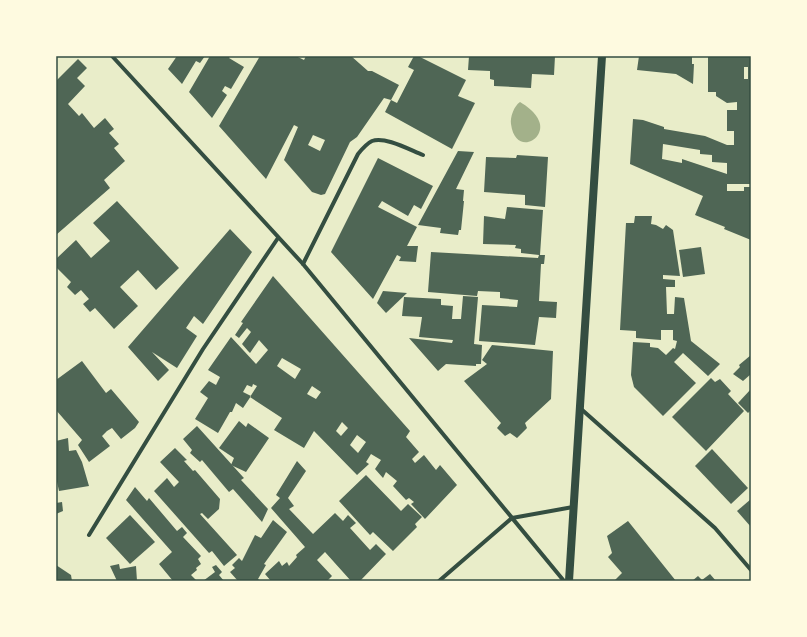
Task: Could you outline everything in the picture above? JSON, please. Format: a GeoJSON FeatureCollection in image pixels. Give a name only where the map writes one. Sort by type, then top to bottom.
{"type":"FeatureCollection","features":[{"type":"Feature","properties":{"kind":"main road"},"geometry":{"type":"LineString","coordinates":[[569,581],[602,56]]}},
{"type":"Feature","properties":{"kind":"street"},"geometry":{"type":"LineString","coordinates":[[112,56],[303,264],[564,581]]}},
{"type":"Feature","properties":{"kind":"street"},"geometry":{"type":"LineString","coordinates":[[303,264],[358,154],[365,146],[373,141],[385,140],[423,155]]}},
{"type":"Feature","properties":{"kind":"street"},"geometry":{"type":"LineString","coordinates":[[89,535],[203,349],[278,238]]}},
{"type":"Feature","properties":{"kind":"street"},"geometry":{"type":"LineString","coordinates":[[580,408],[715,528],[751,570]]}},
{"type":"Feature","properties":{"kind":"street"},"geometry":{"type":"LineString","coordinates":[[439,581],[512,518],[573,507]]}},
{"type":"Feature","properties":{"kind":"shaded area"},"geometry":{"type":"Polygon","coordinates":[[[520,102],[536,115],[539,121],[539,134],[530,142],[518,140],[514,134],[511,124],[513,112],[520,102]]]}},
{"type":"Feature","properties":{"kind":"building"},"geometry":{"type":"Polygon","coordinates":[[[177,56],[205,56],[200,63],[196,61],[182,84],[168,69],[177,56]]]}},
{"type":"Feature","properties":{"kind":"building"},"geometry":{"type":"Polygon","coordinates":[[[210,56],[230,56],[229,58],[244,67],[231,89],[225,86],[222,91],[227,95],[212,118],[189,92],[210,56]]]}},
{"type":"Feature","properties":{"kind":"building"},"geometry":{"type":"Polygon","coordinates":[[[260,56],[296,56],[304,60],[306,56],[351,56],[368,71],[372,71],[399,85],[391,100],[384,98],[357,137],[350,142],[325,194],[321,195],[312,192],[284,160],[298,127],[294,125],[266,179],[219,126],[260,56]],[[313,135],[308,145],[320,151],[325,140],[313,135]]]}},
{"type":"Feature","properties":{"kind":"building"},"geometry":{"type":"Polygon","coordinates":[[[414,56],[418,56],[466,80],[458,96],[475,103],[452,149],[385,112],[391,100],[397,103],[414,70],[408,67],[414,56]]]}},
{"type":"Feature","properties":{"kind":"building"},"geometry":{"type":"Polygon","coordinates":[[[469,56],[555,56],[554,75],[532,74],[531,88],[494,86],[494,80],[490,79],[490,71],[468,70],[469,56]]]}},
{"type":"Feature","properties":{"kind":"building"},"geometry":{"type":"Polygon","coordinates":[[[639,56],[692,56],[692,64],[694,64],[693,84],[676,74],[637,70],[639,56]]]}},
{"type":"Feature","properties":{"kind":"building"},"geometry":{"type":"Polygon","coordinates":[[[708,56],[751,56],[750,184],[727,184],[727,191],[744,191],[744,187],[751,187],[751,240],[724,229],[725,227],[695,215],[703,196],[630,164],[633,119],[643,120],[664,127],[664,129],[705,136],[727,145],[734,145],[734,131],[727,131],[727,110],[737,110],[737,102],[727,103],[716,96],[716,92],[708,92],[708,56]],[[744,67],[744,79],[748,79],[748,67],[744,67]],[[663,144],[662,159],[682,163],[682,159],[727,174],[727,163],[712,162],[712,155],[700,154],[700,150],[663,144]]]}},
{"type":"Feature","properties":{"kind":"building"},"geometry":{"type":"Polygon","coordinates":[[[78,59],[87,68],[77,78],[85,86],[68,104],[79,116],[82,113],[94,128],[105,118],[114,129],[109,133],[119,144],[114,148],[125,161],[104,180],[110,188],[56,235],[56,81],[78,59]]]}},
{"type":"Feature","properties":{"kind":"building"},"geometry":{"type":"Polygon","coordinates":[[[458,151],[474,152],[456,189],[464,190],[461,230],[459,230],[458,235],[440,233],[441,228],[418,225],[458,151]]]}},
{"type":"Feature","properties":{"kind":"building"},"geometry":{"type":"Polygon","coordinates":[[[517,155],[548,157],[545,207],[525,205],[525,195],[484,192],[486,157],[516,158],[517,155]]]}},
{"type":"Feature","properties":{"kind":"building"},"geometry":{"type":"Polygon","coordinates":[[[378,158],[433,186],[421,209],[414,205],[408,216],[382,201],[378,207],[417,227],[407,246],[418,246],[416,262],[399,261],[401,257],[397,255],[373,299],[331,252],[378,158]]]}},
{"type":"Feature","properties":{"kind":"building"},"geometry":{"type":"Polygon","coordinates":[[[117,201],[179,268],[156,290],[138,270],[120,287],[138,306],[114,329],[95,308],[90,312],[83,304],[89,299],[81,290],[75,295],[67,287],[71,282],[56,267],[56,259],[76,240],[91,258],[110,241],[93,223],[117,201]]]}},
{"type":"Feature","properties":{"kind":"building"},"geometry":{"type":"Polygon","coordinates":[[[507,207],[543,210],[540,255],[545,255],[544,264],[541,264],[539,301],[557,302],[556,318],[539,317],[535,345],[479,341],[482,305],[517,307],[518,300],[500,298],[500,292],[478,291],[477,296],[428,292],[431,252],[538,258],[539,255],[521,253],[521,249],[515,248],[516,245],[483,244],[484,216],[505,219],[507,207]]]}},
{"type":"Feature","properties":{"kind":"building"},"geometry":{"type":"Polygon","coordinates":[[[635,216],[652,216],[651,224],[663,229],[666,225],[673,230],[680,276],[663,275],[663,279],[675,280],[675,287],[666,287],[667,314],[674,314],[675,297],[684,298],[691,341],[720,364],[708,376],[683,353],[674,362],[696,383],[663,416],[634,387],[631,375],[633,342],[650,343],[650,347],[658,348],[666,355],[673,348],[675,349],[677,341],[673,340],[673,330],[661,330],[661,340],[636,338],[636,331],[620,330],[626,223],[634,223],[635,216]]]}},
{"type":"Feature","properties":{"kind":"building"},"geometry":{"type":"Polygon","coordinates":[[[230,229],[252,252],[203,324],[194,316],[186,328],[197,336],[177,368],[152,352],[169,370],[158,381],[128,347],[230,229]]]}},
{"type":"Feature","properties":{"kind":"building"},"geometry":{"type":"Polygon","coordinates":[[[701,247],[705,274],[683,277],[679,250],[701,247]]]}},
{"type":"Feature","properties":{"kind":"building"},"geometry":{"type":"Polygon","coordinates":[[[273,276],[410,431],[406,437],[419,452],[412,459],[415,463],[424,455],[436,470],[440,465],[457,485],[425,519],[411,504],[414,502],[409,498],[406,500],[393,486],[397,481],[386,472],[383,478],[375,469],[381,460],[371,454],[366,462],[369,464],[357,475],[314,431],[304,448],[274,430],[282,418],[250,397],[243,408],[236,403],[232,412],[230,412],[218,433],[195,419],[208,398],[200,392],[209,381],[216,385],[220,377],[208,370],[231,337],[256,364],[268,350],[259,340],[250,353],[248,351],[242,344],[251,332],[247,328],[239,338],[235,335],[243,323],[241,322],[273,276]],[[282,358],[277,366],[295,379],[301,369],[282,358]],[[253,384],[252,387],[247,385],[243,392],[251,396],[257,386],[253,384]],[[312,386],[307,394],[316,399],[321,392],[312,386]],[[342,422],[336,431],[341,436],[348,428],[342,422]],[[357,435],[350,445],[358,453],[366,442],[357,435]]]}},
{"type":"Feature","properties":{"kind":"building"},"geometry":{"type":"Polygon","coordinates":[[[383,291],[407,293],[386,313],[377,303],[383,291]]]}},
{"type":"Feature","properties":{"kind":"building"},"geometry":{"type":"Polygon","coordinates":[[[463,296],[478,297],[474,344],[482,345],[481,364],[476,364],[476,366],[446,364],[438,371],[409,338],[452,343],[453,340],[419,337],[422,317],[402,316],[404,297],[441,299],[441,305],[453,306],[452,319],[461,319],[463,296]]]}},
{"type":"Feature","properties":{"kind":"building"},"geometry":{"type":"Polygon","coordinates":[[[492,345],[553,351],[551,399],[525,423],[527,428],[517,438],[510,433],[505,436],[497,428],[501,423],[464,381],[487,364],[482,360],[492,345]]]}},
{"type":"Feature","properties":{"kind":"building"},"geometry":{"type":"Polygon","coordinates":[[[751,355],[751,374],[743,381],[733,374],[740,367],[739,365],[751,355]]]}},
{"type":"Feature","properties":{"kind":"building"},"geometry":{"type":"Polygon","coordinates":[[[82,361],[106,393],[111,389],[139,422],[135,428],[121,439],[112,428],[107,431],[102,436],[110,446],[89,462],[78,445],[82,440],[56,410],[56,380],[82,361]]]}},
{"type":"Feature","properties":{"kind":"building"},"geometry":{"type":"Polygon","coordinates":[[[711,378],[715,382],[720,379],[731,391],[728,394],[744,411],[706,451],[672,417],[711,378]]]}},
{"type":"Feature","properties":{"kind":"building"},"geometry":{"type":"Polygon","coordinates":[[[751,389],[751,410],[748,413],[738,403],[751,389]]]}},
{"type":"Feature","properties":{"kind":"building"},"geometry":{"type":"Polygon","coordinates":[[[239,421],[246,427],[248,423],[269,438],[246,472],[231,465],[234,458],[219,448],[239,421]]]}},
{"type":"Feature","properties":{"kind":"building"},"geometry":{"type":"Polygon","coordinates":[[[197,426],[244,478],[241,480],[268,509],[262,522],[233,489],[229,492],[202,460],[200,462],[190,453],[192,450],[183,439],[197,426]]]}},
{"type":"Feature","properties":{"kind":"building"},"geometry":{"type":"Polygon","coordinates":[[[68,438],[69,451],[76,450],[82,462],[89,486],[59,491],[56,477],[56,441],[68,438]]]}},
{"type":"Feature","properties":{"kind":"building"},"geometry":{"type":"Polygon","coordinates":[[[175,448],[187,460],[184,461],[193,471],[195,470],[220,499],[219,509],[208,519],[202,513],[200,514],[237,555],[224,566],[212,551],[209,553],[154,491],[167,478],[174,487],[179,482],[160,462],[175,448]]]}},
{"type":"Feature","properties":{"kind":"building"},"geometry":{"type":"Polygon","coordinates":[[[712,449],[748,488],[731,504],[695,466],[712,449]]]}},
{"type":"Feature","properties":{"kind":"building"},"geometry":{"type":"Polygon","coordinates":[[[297,461],[306,471],[288,498],[294,506],[289,509],[313,534],[335,513],[343,521],[348,515],[356,523],[350,528],[370,550],[376,544],[386,554],[360,581],[351,581],[325,552],[317,560],[332,576],[327,581],[271,581],[265,574],[279,561],[282,566],[287,562],[289,566],[297,557],[296,555],[305,547],[271,508],[280,498],[276,495],[297,461]]]}},
{"type":"Feature","properties":{"kind":"building"},"geometry":{"type":"Polygon","coordinates":[[[366,475],[401,511],[408,504],[422,517],[415,524],[417,527],[393,551],[373,532],[370,535],[339,501],[366,475]]]}},
{"type":"Feature","properties":{"kind":"building"},"geometry":{"type":"Polygon","coordinates":[[[135,487],[147,501],[149,498],[177,531],[182,527],[187,533],[183,537],[201,556],[198,559],[201,564],[191,575],[197,581],[173,581],[159,564],[172,552],[126,500],[135,487]]]}},
{"type":"Feature","properties":{"kind":"building"},"geometry":{"type":"Polygon","coordinates":[[[751,499],[751,527],[737,511],[751,499]]]}},
{"type":"Feature","properties":{"kind":"building"},"geometry":{"type":"Polygon","coordinates":[[[62,502],[63,511],[56,514],[56,503],[62,502]]]}},
{"type":"Feature","properties":{"kind":"building"},"geometry":{"type":"Polygon","coordinates":[[[130,515],[155,542],[130,564],[106,538],[130,515]]]}},
{"type":"Feature","properties":{"kind":"building"},"geometry":{"type":"Polygon","coordinates":[[[273,520],[287,532],[264,564],[266,565],[258,579],[261,581],[238,581],[230,572],[235,568],[232,565],[239,558],[242,561],[255,535],[261,538],[273,520]]]}},
{"type":"Feature","properties":{"kind":"building"},"geometry":{"type":"Polygon","coordinates":[[[628,521],[676,581],[614,581],[622,573],[608,557],[612,553],[607,536],[628,521]]]}},
{"type":"Feature","properties":{"kind":"building"},"geometry":{"type":"Polygon","coordinates":[[[119,564],[120,569],[136,566],[137,581],[117,581],[110,566],[119,564]]]}},
{"type":"Feature","properties":{"kind":"building"},"geometry":{"type":"Polygon","coordinates":[[[56,565],[71,575],[72,581],[56,581],[56,565]]]}},
{"type":"Feature","properties":{"kind":"building"},"geometry":{"type":"Polygon","coordinates":[[[216,565],[222,572],[219,575],[224,581],[203,581],[215,572],[212,567],[216,565]]]}},
{"type":"Feature","properties":{"kind":"building"},"geometry":{"type":"Polygon","coordinates":[[[710,574],[716,581],[692,581],[698,576],[702,580],[710,574]]]}}]}
